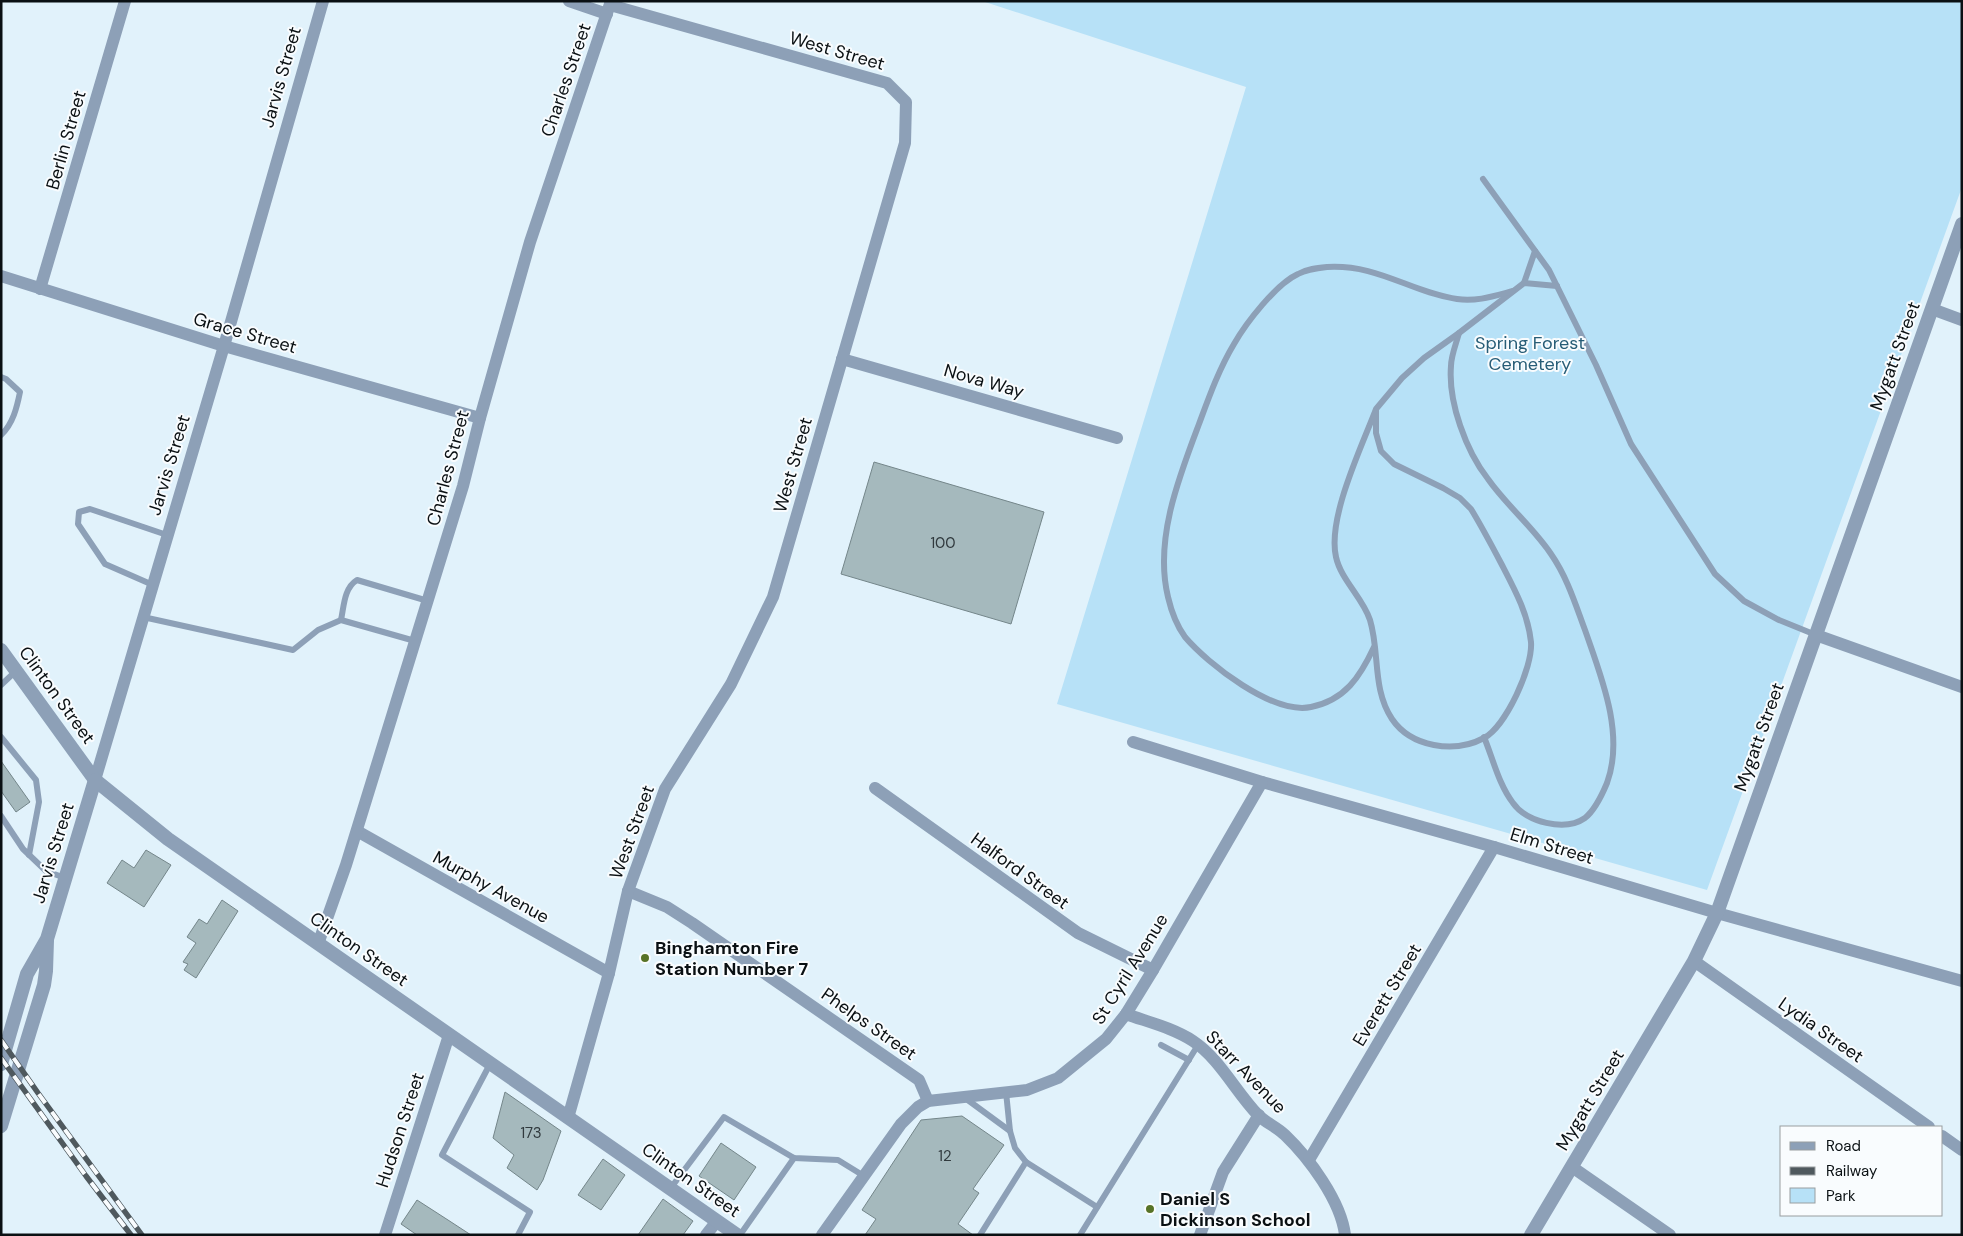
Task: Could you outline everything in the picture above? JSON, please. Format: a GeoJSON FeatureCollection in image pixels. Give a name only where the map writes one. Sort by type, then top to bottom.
{"type":"FeatureCollection","features":[{"type":"Feature","properties":{"kind":"street","name":"Berlin Street"},"geometry":{"type":"LineString","coordinates":[[40,288],[125,1]]}},
{"type":"Feature","properties":{"kind":"street","name":"Jarvis Street"},"geometry":{"type":"LineString","coordinates":[[1,1064],[27,974],[47,939],[224,346],[323,1]]}},
{"type":"Feature","properties":{"kind":"street","name":"West Street"},"geometry":{"type":"LineString","coordinates":[[568,1118],[609,973],[628,891],[665,790],[731,684],[774,597],[905,143],[906,102],[887,83],[609,7],[569,1]]}},
{"type":"Feature","properties":{"kind":"street","name":"Charles Street"},"geometry":{"type":"LineString","coordinates":[[318,944],[357,831],[428,602],[463,486],[480,418],[530,242],[609,7]]}},
{"type":"Feature","properties":{"kind":"street","name":"Mygatt Street"},"geometry":{"type":"LineString","coordinates":[[1531,1235],[1694,961],[1716,913],[1962,224]]}},
{"type":"Feature","properties":{"kind":"street","name":"Grace Street"},"geometry":{"type":"LineString","coordinates":[[1,276],[224,346],[480,418]]}},
{"type":"Feature","properties":{"kind":"street"},"geometry":{"type":"LineString","coordinates":[[1932,309],[1962,320]]}},
{"type":"Feature","properties":{"kind":"street","name":"Nova Way"},"geometry":{"type":"LineString","coordinates":[[842,359],[1117,438]]}},
{"type":"Feature","properties":{"kind":"street"},"geometry":{"type":"LineString","coordinates":[[1816,635],[1962,687]]}},
{"type":"Feature","properties":{"kind":"street","name":"Clinton Street"},"geometry":{"type":"LineString","coordinates":[[1,650],[95,780],[168,839],[670,1189],[739,1235]]}},
{"type":"Feature","properties":{"kind":"street","name":"Elm Street"},"geometry":{"type":"LineString","coordinates":[[1133,742],[1262,782],[1494,847],[1716,913],[1962,981]]}},
{"type":"Feature","properties":{"kind":"street","name":"St Cyril Avenue"},"geometry":{"type":"LineString","coordinates":[[928,1101],[1027,1090],[1058,1078],[1106,1040],[1126,1014],[1153,970],[1262,782]]}},
{"type":"Feature","properties":{"kind":"street","name":"Halford Street"},"geometry":{"type":"LineString","coordinates":[[875,788],[1078,933],[1153,970]]}},
{"type":"Feature","properties":{"kind":"street","name":"Murphy Avenue"},"geometry":{"type":"LineString","coordinates":[[357,831],[609,973]]}},
{"type":"Feature","properties":{"kind":"street","name":"Everett Street"},"geometry":{"type":"LineString","coordinates":[[1309,1160],[1494,847]]}},
{"type":"Feature","properties":{"kind":"street","name":"Phelps Street"},"geometry":{"type":"LineString","coordinates":[[628,891],[667,907],[692,923],[919,1080],[928,1101]]}},
{"type":"Feature","properties":{"kind":"street","name":"Jarvis Street"},"geometry":{"type":"LineString","coordinates":[[1,1126],[44,985],[47,939]]}},
{"type":"Feature","properties":{"kind":"street","name":"Lydia Street"},"geometry":{"type":"LineString","coordinates":[[1694,961],[1928,1126]]}},
{"type":"Feature","properties":{"kind":"street","name":"Starr Avenue"},"geometry":{"type":"LineString","coordinates":[[1126,1014],[1171,1030],[1206,1051],[1258,1115],[1284,1134],[1309,1160],[1328,1190],[1344,1226],[1345,1235]]}},
{"type":"Feature","properties":{"kind":"street","name":"Hudson Street"},"geometry":{"type":"LineString","coordinates":[[385,1235],[449,1035]]}},
{"type":"Feature","properties":{"kind":"street"},"geometry":{"type":"LineString","coordinates":[[822,1235],[901,1124],[916,1109],[928,1101]]}},
{"type":"Feature","properties":{"kind":"street"},"geometry":{"type":"LineString","coordinates":[[1200,1235],[1223,1172],[1258,1115]]}},
{"type":"Feature","properties":{"kind":"street"},"geometry":{"type":"LineString","coordinates":[[1943,1137],[1962,1150]]}},
{"type":"Feature","properties":{"kind":"street"},"geometry":{"type":"LineString","coordinates":[[1572,1167],[1670,1235]]}},
{"type":"Feature","properties":{"kind":"street"},"geometry":{"type":"LineString","coordinates":[[706,1235],[717,1221]]}},
{"type":"Feature","properties":{"kind":"lane"},"geometry":{"type":"LineString","coordinates":[[1483,179],[1549,270],[1596,365],[1631,444],[1715,574],[1744,601],[1779,620],[1816,635]]}},
{"type":"Feature","properties":{"kind":"lane"},"geometry":{"type":"LineString","coordinates":[[1376,409],[1376,433],[1381,450],[1394,464],[1443,488],[1460,498],[1471,509],[1521,603],[1528,621],[1531,644],[1526,674],[1512,703],[1495,727],[1484,738],[1464,745],[1446,747],[1427,744],[1407,734],[1393,720],[1384,704],[1378,686],[1375,646],[1370,620],[1339,566],[1335,542],[1346,488],[1376,409],[1402,378],[1424,358],[1459,334],[1524,283],[1535,251]]}},
{"type":"Feature","properties":{"kind":"lane"},"geometry":{"type":"LineString","coordinates":[[1375,646],[1364,670],[1341,695],[1328,702],[1309,708],[1299,708],[1283,705],[1260,696],[1234,680],[1203,655],[1184,636],[1168,597],[1164,577],[1164,552],[1174,498],[1191,444],[1211,392],[1234,343],[1260,307],[1279,287],[1297,274],[1315,268],[1342,266],[1362,268],[1423,290],[1459,299],[1482,299],[1516,290]]}},
{"type":"Feature","properties":{"kind":"lane"},"geometry":{"type":"LineString","coordinates":[[1524,283],[1557,286]]}},
{"type":"Feature","properties":{"kind":"lane"},"geometry":{"type":"LineString","coordinates":[[1459,334],[1450,365],[1451,388],[1457,414],[1475,461],[1484,474],[1531,527],[1550,553],[1568,583],[1600,674],[1609,710],[1612,769],[1604,792],[1584,818],[1569,824],[1539,821],[1524,814],[1514,805],[1506,793],[1484,738]]}},
{"type":"Feature","properties":{"kind":"lane"},"geometry":{"type":"LineString","coordinates":[[1,377],[20,392],[17,406],[8,428],[1,435]]}},
{"type":"Feature","properties":{"kind":"lane"},"geometry":{"type":"LineString","coordinates":[[152,585],[105,564],[78,524],[79,512],[90,510],[167,535]]}},
{"type":"Feature","properties":{"kind":"lane"},"geometry":{"type":"LineString","coordinates":[[340,620],[346,594],[357,580],[428,602]]}},
{"type":"Feature","properties":{"kind":"lane"},"geometry":{"type":"LineString","coordinates":[[143,617],[293,650],[318,630],[340,620],[415,641]]}},
{"type":"Feature","properties":{"kind":"lane"},"geometry":{"type":"LineString","coordinates":[[1,685],[16,671]]}},
{"type":"Feature","properties":{"kind":"lane"},"geometry":{"type":"LineString","coordinates":[[1,737],[36,780],[39,802],[29,855]]}},
{"type":"Feature","properties":{"kind":"lane"},"geometry":{"type":"LineString","coordinates":[[1,816],[29,855],[46,870],[65,878]]}},
{"type":"Feature","properties":{"kind":"lane"},"geometry":{"type":"LineString","coordinates":[[1161,1045],[1189,1060]]}},
{"type":"Feature","properties":{"kind":"lane"},"geometry":{"type":"LineString","coordinates":[[1080,1235],[1198,1045]]}},
{"type":"Feature","properties":{"kind":"lane"},"geometry":{"type":"LineString","coordinates":[[490,1064],[442,1155],[530,1212],[518,1235]]}},
{"type":"Feature","properties":{"kind":"lane"},"geometry":{"type":"LineString","coordinates":[[1006,1092],[1010,1131],[1015,1148],[1026,1162],[1097,1207]]}},
{"type":"Feature","properties":{"kind":"lane"},"geometry":{"type":"LineString","coordinates":[[964,1097],[1010,1131]]}},
{"type":"Feature","properties":{"kind":"lane"},"geometry":{"type":"LineString","coordinates":[[670,1189],[724,1117],[794,1158],[838,1160],[864,1176]]}},
{"type":"Feature","properties":{"kind":"lane"},"geometry":{"type":"LineString","coordinates":[[739,1235],[794,1158]]}},
{"type":"Feature","properties":{"kind":"lane"},"geometry":{"type":"LineString","coordinates":[[980,1235],[1026,1162]]}},
{"type":"Feature","properties":{"kind":"green space","name":"Spring Forest Cemetery"},"geometry":{"type":"Polygon","coordinates":[[[982,1],[1962,1],[1962,187],[1707,890],[1057,704],[1246,87],[982,1]]]}},
{"type":"Feature","properties":{"kind":"building"},"geometry":{"type":"Polygon","coordinates":[[[874,462],[1044,512],[1011,624],[841,574],[874,462]]]}},
{"type":"Feature","properties":{"kind":"building"},"geometry":{"type":"Polygon","coordinates":[[[1,761],[30,802],[16,812],[1,791],[1,761]]]}},
{"type":"Feature","properties":{"kind":"building"},"geometry":{"type":"Polygon","coordinates":[[[146,850],[171,865],[144,907],[107,883],[122,860],[134,868],[146,850]]]}},
{"type":"Feature","properties":{"kind":"building"},"geometry":{"type":"Polygon","coordinates":[[[222,900],[238,911],[196,978],[184,970],[188,964],[183,962],[196,943],[187,937],[199,919],[207,924],[222,900]]]}},
{"type":"Feature","properties":{"kind":"building"},"geometry":{"type":"Polygon","coordinates":[[[505,1092],[561,1131],[543,1180],[537,1190],[507,1168],[514,1155],[493,1138],[505,1092]]]}},
{"type":"Feature","properties":{"kind":"building"},"geometry":{"type":"Polygon","coordinates":[[[962,1116],[1004,1145],[973,1189],[979,1193],[958,1224],[973,1235],[865,1235],[876,1219],[862,1210],[921,1120],[962,1116]]]}},
{"type":"Feature","properties":{"kind":"building"},"geometry":{"type":"Polygon","coordinates":[[[721,1143],[756,1167],[734,1200],[699,1176],[721,1143]]]}},
{"type":"Feature","properties":{"kind":"building"},"geometry":{"type":"Polygon","coordinates":[[[603,1159],[625,1175],[601,1210],[578,1195],[603,1159]]]}},
{"type":"Feature","properties":{"kind":"building"},"geometry":{"type":"Polygon","coordinates":[[[663,1199],[693,1221],[683,1235],[638,1235],[663,1199]]]}},
{"type":"Feature","properties":{"kind":"building"},"geometry":{"type":"Polygon","coordinates":[[[417,1200],[471,1235],[417,1235],[401,1224],[417,1200]]]}},
{"type":"Feature","properties":{"kind":"railway"},"geometry":{"type":"LineString","coordinates":[[1,1040],[142,1235]]}},
{"type":"Feature","properties":{"kind":"railway"},"geometry":{"type":"LineString","coordinates":[[1,1058],[131,1235]]}},
{"type":"Feature","properties":{"kind":"place","name":"Binghamton Fire Station Number 7"},"geometry":{"type":"Point","coordinates":[645,958]}},
{"type":"Feature","properties":{"kind":"place","name":"Daniel S Dickinson School"},"geometry":{"type":"Point","coordinates":[1150,1209]}}]}
